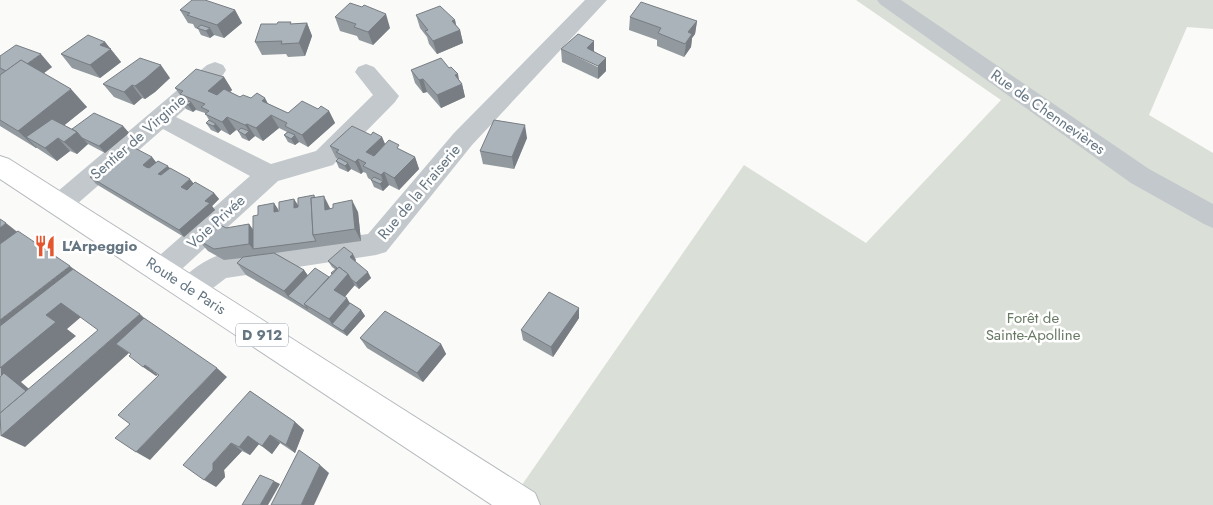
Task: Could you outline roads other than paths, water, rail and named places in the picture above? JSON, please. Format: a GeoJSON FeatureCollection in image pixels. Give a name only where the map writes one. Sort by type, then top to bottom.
{"type":"FeatureCollection","features":[{"type":"Feature","properties":{"kind":"main road","name":"Route de Paris"},"geometry":{"type":"LineString","coordinates":[[0,166],[523,505]]}},
{"type":"Feature","properties":{"kind":"street","name":"Rue de la Fraiserie"},"geometry":{"type":"LineString","coordinates":[[190,289],[219,267],[376,244],[464,139],[597,0]]}},
{"type":"Feature","properties":{"kind":"street","name":"Rue de Chennevières"},"geometry":{"type":"LineString","coordinates":[[888,0],[1140,176],[1213,216]]}},
{"type":"Feature","properties":{"kind":"street","name":"Sentier de Virginie"},"geometry":{"type":"LineString","coordinates":[[60,204],[216,70]]}},
{"type":"Feature","properties":{"kind":"street","name":"Voie Privée"},"geometry":{"type":"LineString","coordinates":[[162,270],[269,174],[324,158],[387,96],[366,72]]}},
{"type":"Feature","properties":{"kind":"street"},"geometry":{"type":"LineString","coordinates":[[172,124],[269,174]]}},
{"type":"Feature","properties":{"kind":"place","name":"L'Arpeggio"},"geometry":{"type":"Point","coordinates":[45,246]}},
{"type":"Feature","properties":{"kind":"park label","name":"Forêt de Sainte-Apolline"},"geometry":{"type":"Point","coordinates":[1033,326]}}]}
